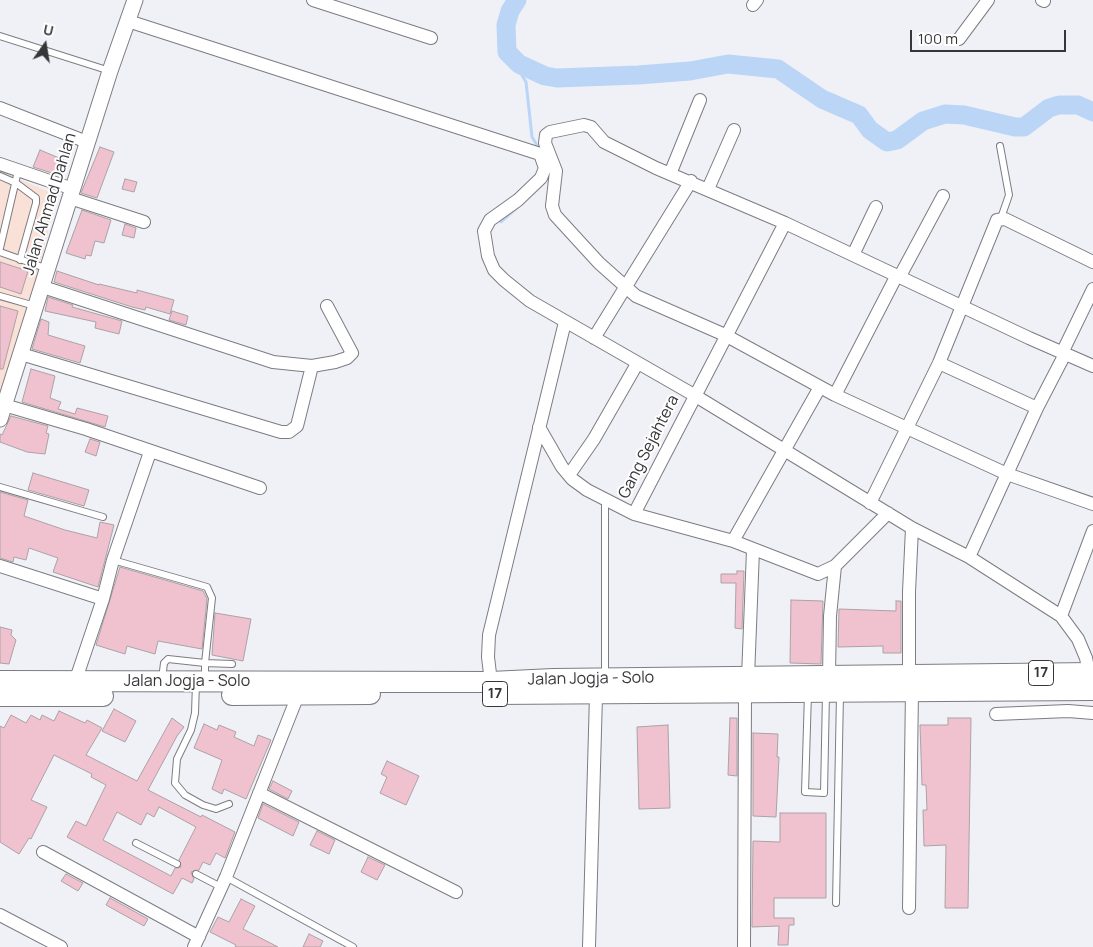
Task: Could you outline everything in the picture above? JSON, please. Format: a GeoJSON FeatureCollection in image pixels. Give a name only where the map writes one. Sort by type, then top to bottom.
{"type":"FeatureCollection","features":[{"type":"Feature","properties":{"kind":"highway","name":"Jalan Jogja - Solo"},"geometry":{"type":"LineString","coordinates":[[0,696],[200,681],[298,695],[747,685],[826,688],[911,682],[1092,679]]}},
{"type":"Feature","properties":{"kind":"highway","name":"Jalan Jogja - Solo"},"geometry":{"type":"LineString","coordinates":[[0,681],[491,682],[600,687]]}},
{"type":"Feature","properties":{"kind":"highway","name":"Jalan Jogja - Solo"},"geometry":{"type":"LineString","coordinates":[[747,685],[826,688]]}},
{"type":"Feature","properties":{"kind":"street","name":"Jalan Ahmad Dahlan"},"geometry":{"type":"LineString","coordinates":[[2,412],[110,71],[136,0]]}},
{"type":"Feature","properties":{"kind":"street"},"geometry":{"type":"LineString","coordinates":[[313,0],[432,38]]}},
{"type":"Feature","properties":{"kind":"street"},"geometry":{"type":"LineString","coordinates":[[959,39],[988,0]]}},
{"type":"Feature","properties":{"kind":"street"},"geometry":{"type":"LineString","coordinates":[[128,21],[543,152],[556,170],[552,206],[555,214],[599,263],[636,296],[725,335],[835,396],[1007,474],[1093,504]]}},
{"type":"Feature","properties":{"kind":"street"},"geometry":{"type":"LineString","coordinates":[[670,174],[700,100]]}},
{"type":"Feature","properties":{"kind":"street"},"geometry":{"type":"LineString","coordinates":[[0,108],[87,142]]}},
{"type":"Feature","properties":{"kind":"street"},"geometry":{"type":"LineString","coordinates":[[1092,679],[1078,639],[1062,616],[969,557],[912,528],[694,395],[530,301],[494,270],[484,236],[486,224],[518,200],[541,178],[545,168],[543,152],[545,138],[550,132],[584,126],[591,127],[604,142],[670,174],[691,181],[785,223],[1093,366]]}},
{"type":"Feature","properties":{"kind":"street"},"geometry":{"type":"LineString","coordinates":[[708,189],[734,130]]}},
{"type":"Feature","properties":{"kind":"street"},"geometry":{"type":"LineString","coordinates":[[0,164],[17,177],[72,193],[144,222]]}},
{"type":"Feature","properties":{"kind":"street"},"geometry":{"type":"LineString","coordinates":[[594,338],[691,181]]}},
{"type":"Feature","properties":{"kind":"street"},"geometry":{"type":"LineString","coordinates":[[835,396],[898,275],[943,196]]}},
{"type":"Feature","properties":{"kind":"street"},"geometry":{"type":"LineString","coordinates":[[853,255],[876,208]]}},
{"type":"Feature","properties":{"kind":"street"},"geometry":{"type":"LineString","coordinates":[[870,503],[939,362],[997,220],[1000,218],[1093,262]]}},
{"type":"Feature","properties":{"kind":"street","name":"Gang Sejahtera"},"geometry":{"type":"LineString","coordinates":[[634,514],[725,335],[785,223]]}},
{"type":"Feature","properties":{"kind":"street"},"geometry":{"type":"LineString","coordinates":[[43,287],[273,362],[312,366],[341,360],[352,353],[327,306]]}},
{"type":"Feature","properties":{"kind":"street"},"geometry":{"type":"LineString","coordinates":[[969,557],[1093,288]]}},
{"type":"Feature","properties":{"kind":"street"},"geometry":{"type":"LineString","coordinates":[[491,682],[488,657],[489,635],[565,322]]}},
{"type":"Feature","properties":{"kind":"street"},"geometry":{"type":"LineString","coordinates":[[21,354],[281,432],[289,432],[297,426],[312,366]]}},
{"type":"Feature","properties":{"kind":"street"},"geometry":{"type":"LineString","coordinates":[[939,362],[1037,408]]}},
{"type":"Feature","properties":{"kind":"street"},"geometry":{"type":"LineString","coordinates":[[569,475],[594,439],[637,364]]}},
{"type":"Feature","properties":{"kind":"street"},"geometry":{"type":"LineString","coordinates":[[733,540],[820,387]]}},
{"type":"Feature","properties":{"kind":"street"},"geometry":{"type":"LineString","coordinates":[[2,412],[86,429],[260,488]]}},
{"type":"Feature","properties":{"kind":"street"},"geometry":{"type":"LineString","coordinates":[[539,427],[569,475],[586,490],[634,514],[733,540],[753,550],[818,574],[835,566],[888,513]]}},
{"type":"Feature","properties":{"kind":"street"},"geometry":{"type":"LineString","coordinates":[[75,682],[103,599],[113,560],[150,452]]}},
{"type":"Feature","properties":{"kind":"street"},"geometry":{"type":"LineString","coordinates":[[909,908],[912,528]]}},
{"type":"Feature","properties":{"kind":"street"},"geometry":{"type":"LineString","coordinates":[[1062,616],[1093,531]]}},
{"type":"Feature","properties":{"kind":"street"},"geometry":{"type":"LineString","coordinates":[[744,947],[747,685],[753,550]]}},
{"type":"Feature","properties":{"kind":"street"},"geometry":{"type":"LineString","coordinates":[[0,566],[103,599]]}},
{"type":"Feature","properties":{"kind":"street"},"geometry":{"type":"LineString","coordinates":[[826,688],[835,566]]}},
{"type":"Feature","properties":{"kind":"street"},"geometry":{"type":"LineString","coordinates":[[589,947],[600,687]]}},
{"type":"Feature","properties":{"kind":"street"},"geometry":{"type":"LineString","coordinates":[[43,852],[197,942],[224,882],[298,695]]}},
{"type":"Feature","properties":{"kind":"street"},"geometry":{"type":"LineString","coordinates":[[996,714],[1068,711],[1093,713]]}},
{"type":"Feature","properties":{"kind":"street"},"geometry":{"type":"LineString","coordinates":[[259,793],[456,892]]}},
{"type":"Feature","properties":{"kind":"street"},"geometry":{"type":"LineString","coordinates":[[0,915],[61,947]]}},
{"type":"Feature","properties":{"kind":"lane"},"geometry":{"type":"LineString","coordinates":[[0,36],[110,71]]}},
{"type":"Feature","properties":{"kind":"lane"},"geometry":{"type":"LineString","coordinates":[[1000,146],[1009,195],[1000,218]]}},
{"type":"Feature","properties":{"kind":"lane"},"geometry":{"type":"LineString","coordinates":[[0,176],[17,177],[36,198],[20,260]]}},
{"type":"Feature","properties":{"kind":"lane"},"geometry":{"type":"LineString","coordinates":[[0,248],[17,177]]}},
{"type":"Feature","properties":{"kind":"lane"},"geometry":{"type":"LineString","coordinates":[[0,252],[48,269]]}},
{"type":"Feature","properties":{"kind":"lane"},"geometry":{"type":"LineString","coordinates":[[0,296],[35,306]]}},
{"type":"Feature","properties":{"kind":"lane"},"geometry":{"type":"LineString","coordinates":[[0,487],[103,517]]}},
{"type":"Feature","properties":{"kind":"lane"},"geometry":{"type":"LineString","coordinates":[[600,687],[605,500]]}},
{"type":"Feature","properties":{"kind":"lane"},"geometry":{"type":"LineString","coordinates":[[113,560],[203,585],[210,590],[212,598],[195,713],[190,730],[177,759],[176,783],[185,795],[203,805],[216,809],[229,804]]}},
{"type":"Feature","properties":{"kind":"lane"},"geometry":{"type":"LineString","coordinates":[[200,681],[232,664]]}},
{"type":"Feature","properties":{"kind":"lane"},"geometry":{"type":"LineString","coordinates":[[826,688],[824,793],[805,792],[826,688]]}},
{"type":"Feature","properties":{"kind":"lane"},"geometry":{"type":"LineString","coordinates":[[826,688],[836,902]]}},
{"type":"Feature","properties":{"kind":"lane"},"geometry":{"type":"LineString","coordinates":[[136,842],[177,864]]}},
{"type":"Feature","properties":{"kind":"lane"},"geometry":{"type":"LineString","coordinates":[[196,874],[224,882],[353,947]]}},
{"type":"Feature","properties":{"kind":"shaded area"},"geometry":{"type":"Polygon","coordinates":[[[0,171],[45,190],[54,195],[56,200],[36,280],[0,399],[0,171]]]}},
{"type":"Feature","properties":{"kind":"building"},"geometry":{"type":"Polygon","coordinates":[[[100,147],[114,152],[97,198],[81,193],[100,147]]]}},
{"type":"Feature","properties":{"kind":"building"},"geometry":{"type":"Polygon","coordinates":[[[40,150],[64,160],[58,175],[33,167],[40,150]]]}},
{"type":"Feature","properties":{"kind":"building"},"geometry":{"type":"Polygon","coordinates":[[[125,179],[137,182],[134,192],[122,189],[125,179]]]}},
{"type":"Feature","properties":{"kind":"building"},"geometry":{"type":"Polygon","coordinates":[[[82,210],[111,220],[104,243],[95,241],[91,256],[86,255],[85,259],[66,253],[82,210]]]}},
{"type":"Feature","properties":{"kind":"building"},"geometry":{"type":"Polygon","coordinates":[[[125,224],[136,228],[134,238],[122,235],[125,224]]]}},
{"type":"Feature","properties":{"kind":"building"},"geometry":{"type":"Polygon","coordinates":[[[0,262],[28,271],[21,294],[0,287],[0,262]]]}},
{"type":"Feature","properties":{"kind":"building"},"geometry":{"type":"Polygon","coordinates":[[[57,271],[99,285],[137,293],[137,290],[174,300],[170,314],[146,307],[145,310],[132,307],[54,282],[57,271]]]}},
{"type":"Feature","properties":{"kind":"building"},"geometry":{"type":"Polygon","coordinates":[[[48,297],[73,305],[72,307],[122,321],[119,334],[95,328],[96,322],[45,311],[48,297]]]}},
{"type":"Feature","properties":{"kind":"building"},"geometry":{"type":"Polygon","coordinates":[[[0,306],[18,311],[3,369],[0,369],[0,306]]]}},
{"type":"Feature","properties":{"kind":"building"},"geometry":{"type":"Polygon","coordinates":[[[172,311],[188,316],[186,325],[169,320],[172,311]]]}},
{"type":"Feature","properties":{"kind":"building"},"geometry":{"type":"Polygon","coordinates":[[[41,319],[49,322],[48,335],[85,346],[80,363],[32,349],[41,319]]]}},
{"type":"Feature","properties":{"kind":"building"},"geometry":{"type":"Polygon","coordinates":[[[31,369],[55,376],[50,398],[61,402],[58,409],[75,414],[77,408],[108,416],[105,427],[22,402],[31,369]]]}},
{"type":"Feature","properties":{"kind":"building"},"geometry":{"type":"Polygon","coordinates":[[[11,416],[48,426],[46,433],[49,434],[45,454],[27,452],[0,442],[0,434],[2,435],[11,416]]]}},
{"type":"Feature","properties":{"kind":"building"},"geometry":{"type":"Polygon","coordinates":[[[90,439],[100,442],[96,456],[85,452],[90,439]]]}},
{"type":"Feature","properties":{"kind":"building"},"geometry":{"type":"Polygon","coordinates":[[[33,473],[89,490],[84,506],[28,490],[33,473]]]}},
{"type":"Feature","properties":{"kind":"building"},"geometry":{"type":"Polygon","coordinates":[[[0,492],[28,500],[24,516],[65,530],[97,538],[100,522],[114,525],[98,587],[53,572],[58,558],[29,548],[26,560],[14,557],[13,562],[0,558],[0,492]]]}},
{"type":"Feature","properties":{"kind":"building"},"geometry":{"type":"Polygon","coordinates":[[[120,567],[203,591],[207,599],[202,649],[158,641],[155,654],[127,646],[125,654],[96,645],[120,567]]]}},
{"type":"Feature","properties":{"kind":"building"},"geometry":{"type":"Polygon","coordinates":[[[737,571],[744,571],[742,629],[735,628],[736,583],[721,583],[721,574],[737,574],[737,571]]]}},
{"type":"Feature","properties":{"kind":"building"},"geometry":{"type":"Polygon","coordinates":[[[791,600],[823,601],[821,664],[790,663],[791,600]]]}},
{"type":"Feature","properties":{"kind":"building"},"geometry":{"type":"Polygon","coordinates":[[[896,601],[901,601],[901,653],[883,653],[883,646],[838,647],[839,609],[896,611],[896,601]]]}},
{"type":"Feature","properties":{"kind":"building"},"geometry":{"type":"Polygon","coordinates":[[[215,613],[251,619],[243,661],[212,655],[215,613]]]}},
{"type":"Feature","properties":{"kind":"building"},"geometry":{"type":"Polygon","coordinates":[[[0,627],[12,630],[11,635],[16,640],[9,664],[0,663],[0,627]]]}},
{"type":"Feature","properties":{"kind":"building"},"geometry":{"type":"Polygon","coordinates":[[[114,709],[136,721],[125,742],[102,731],[114,709]]]}},
{"type":"Feature","properties":{"kind":"building"},"geometry":{"type":"Polygon","coordinates":[[[59,711],[85,723],[87,720],[102,728],[86,755],[137,781],[172,718],[184,727],[177,736],[148,790],[235,832],[225,858],[216,853],[210,865],[203,862],[199,870],[191,872],[194,879],[192,883],[182,878],[173,894],[67,837],[76,821],[86,826],[106,785],[91,777],[92,774],[54,755],[31,800],[47,807],[31,839],[29,838],[19,854],[0,842],[0,726],[4,728],[11,715],[26,723],[31,715],[40,720],[42,715],[54,721],[59,711]],[[159,807],[154,817],[147,813],[141,825],[117,812],[103,840],[171,876],[175,868],[181,867],[179,860],[196,827],[159,807]]]}},
{"type":"Feature","properties":{"kind":"building"},"geometry":{"type":"Polygon","coordinates":[[[730,718],[737,718],[737,776],[728,775],[730,718]]]}},
{"type":"Feature","properties":{"kind":"building"},"geometry":{"type":"Polygon","coordinates":[[[948,718],[971,718],[968,908],[945,908],[946,845],[924,846],[923,810],[927,810],[926,785],[922,785],[920,725],[948,725],[948,718]]]}},
{"type":"Feature","properties":{"kind":"building"},"geometry":{"type":"Polygon","coordinates":[[[204,724],[217,730],[219,725],[236,732],[234,737],[254,746],[258,735],[271,740],[246,799],[224,789],[222,794],[212,789],[222,760],[194,748],[204,724]]]}},
{"type":"Feature","properties":{"kind":"building"},"geometry":{"type":"Polygon","coordinates":[[[668,725],[670,808],[639,809],[637,727],[668,725]]]}},
{"type":"Feature","properties":{"kind":"building"},"geometry":{"type":"Polygon","coordinates":[[[753,733],[778,734],[777,757],[779,757],[776,817],[753,816],[753,733]]]}},
{"type":"Feature","properties":{"kind":"building"},"geometry":{"type":"Polygon","coordinates":[[[387,761],[419,776],[406,805],[380,793],[387,777],[381,774],[387,761]]]}},
{"type":"Feature","properties":{"kind":"building"},"geometry":{"type":"Polygon","coordinates":[[[273,781],[292,791],[288,799],[269,789],[273,781]]]}},
{"type":"Feature","properties":{"kind":"building"},"geometry":{"type":"Polygon","coordinates":[[[263,804],[299,822],[293,836],[258,818],[263,804]]]}},
{"type":"Feature","properties":{"kind":"building"},"geometry":{"type":"Polygon","coordinates":[[[780,813],[826,813],[826,898],[774,898],[774,918],[794,918],[794,925],[789,925],[788,945],[778,945],[779,926],[752,927],[753,841],[780,842],[780,813]]]}},
{"type":"Feature","properties":{"kind":"building"},"geometry":{"type":"Polygon","coordinates":[[[317,831],[335,840],[329,854],[310,845],[317,831]]]}},
{"type":"Feature","properties":{"kind":"building"},"geometry":{"type":"Polygon","coordinates":[[[368,857],[385,865],[377,880],[361,872],[368,857]]]}},
{"type":"Feature","properties":{"kind":"building"},"geometry":{"type":"Polygon","coordinates":[[[66,874],[83,883],[78,891],[61,881],[66,874]]]}},
{"type":"Feature","properties":{"kind":"building"},"geometry":{"type":"Polygon","coordinates":[[[110,898],[148,919],[144,926],[106,905],[110,898]]]}},
{"type":"Feature","properties":{"kind":"building"},"geometry":{"type":"Polygon","coordinates":[[[241,899],[255,906],[243,929],[278,947],[235,947],[236,945],[210,932],[218,917],[229,922],[241,899]]]}},
{"type":"Feature","properties":{"kind":"building"},"geometry":{"type":"Polygon","coordinates":[[[309,934],[323,941],[320,947],[303,947],[309,934]]]}},
{"type":"Feature","properties":{"kind":"waterway"},"geometry":{"type":"LineString","coordinates":[[517,0],[510,11],[506,25],[507,52],[519,64],[545,76],[557,78],[638,75],[690,71],[728,64],[778,69],[822,99],[859,115],[870,130],[887,142],[897,140],[923,121],[945,114],[964,115],[1015,127],[1024,127],[1049,108],[1059,105],[1078,105],[1093,112]]}},
{"type":"Feature","properties":{"kind":"waterway"},"geometry":{"type":"LineString","coordinates":[[512,59],[526,82],[532,137],[540,150]]}},
{"type":"Feature","properties":{"kind":"waterway"},"geometry":{"type":"LineString","coordinates":[[501,222],[519,206]]}}]}
